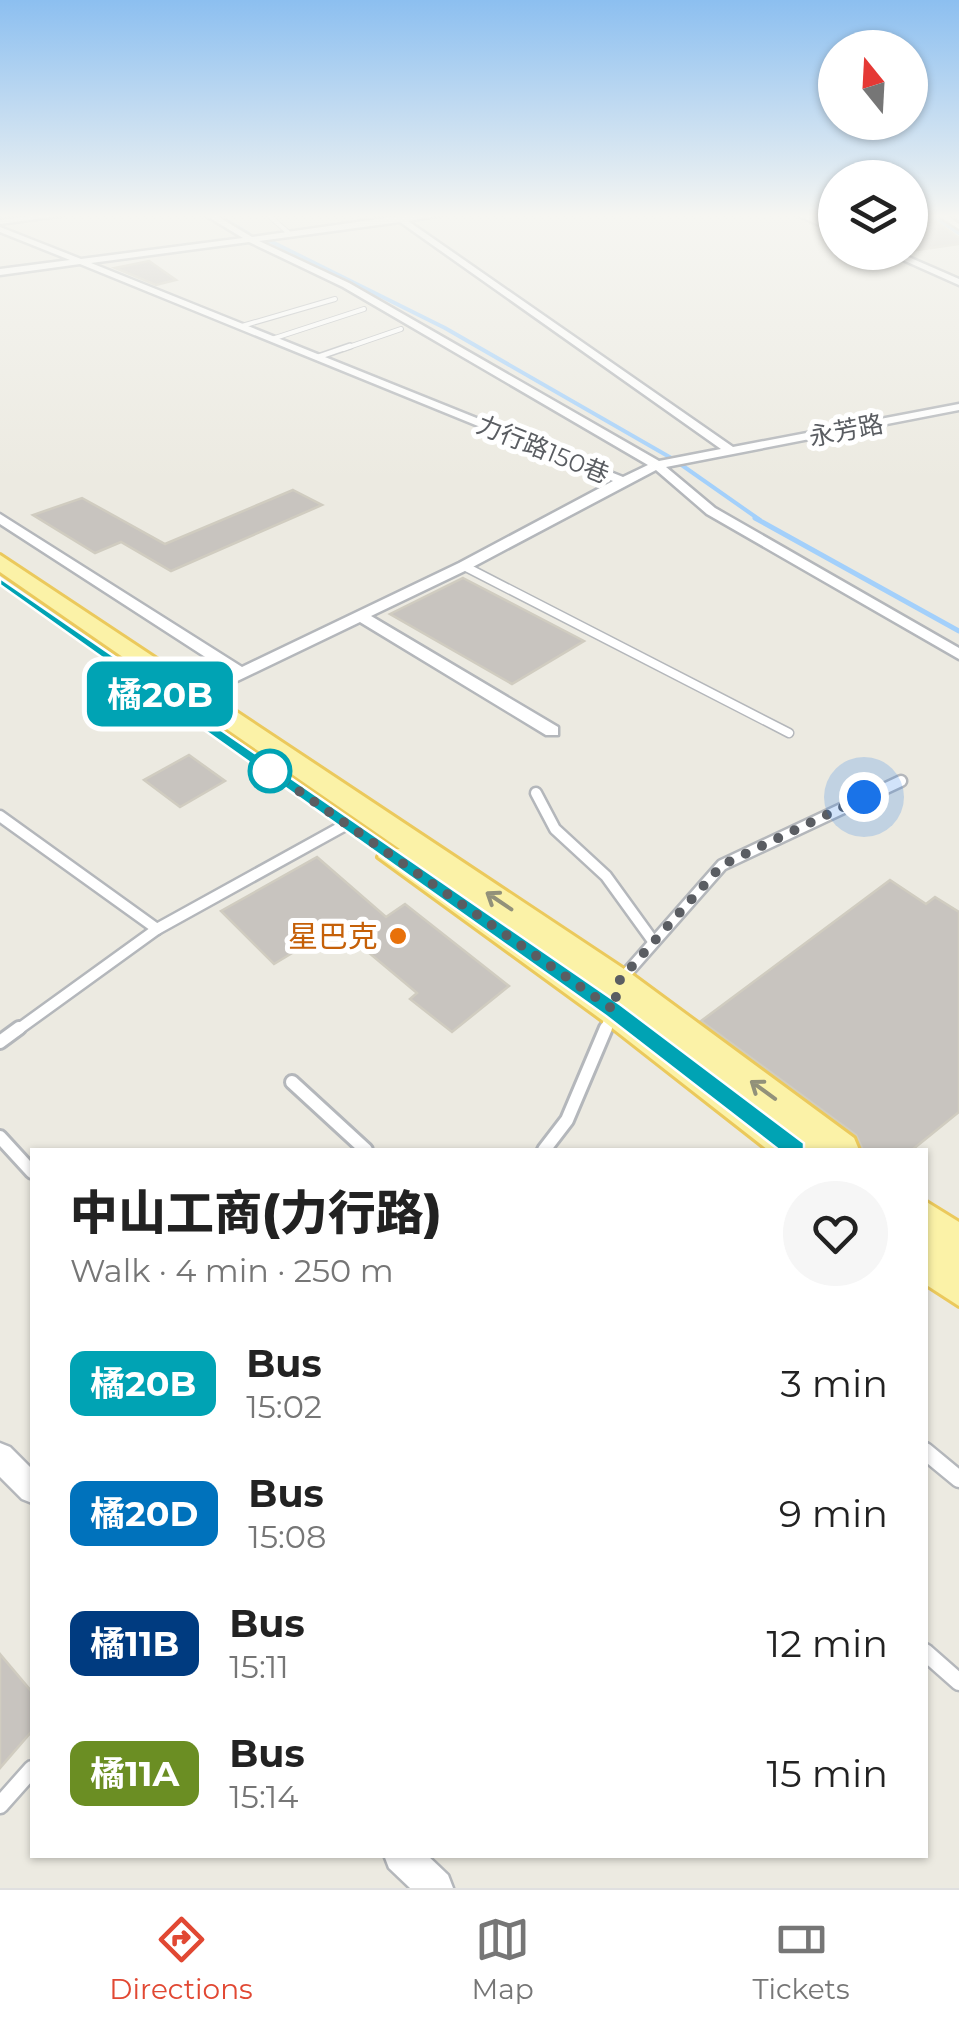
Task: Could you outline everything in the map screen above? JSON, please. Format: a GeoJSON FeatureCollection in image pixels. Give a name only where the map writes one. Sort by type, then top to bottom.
{"type":"FeatureCollection","features":[{"type":"Feature","properties":{"kind":"main road"},"geometry":{"type":"LineString","coordinates":[[0,562],[347,824],[616,996],[794,1148]]}},
{"type":"Feature","properties":{"kind":"main road"},"geometry":{"type":"LineString","coordinates":[[0,582],[185,700],[837,1148]]}},
{"type":"Feature","properties":{"kind":"main road"},"geometry":{"type":"LineString","coordinates":[[933,1235],[959,1286]]}},
{"type":"Feature","properties":{"kind":"street","name":"力行路150巷"},"geometry":{"type":"LineString","coordinates":[[186,303],[623,482]]}},
{"type":"Feature","properties":{"kind":"street"},"geometry":{"type":"LineString","coordinates":[[377,303],[656,465],[711,511],[959,654]]}},
{"type":"Feature","properties":{"kind":"street"},"geometry":{"type":"LineString","coordinates":[[520,303],[733,452]]}},
{"type":"Feature","properties":{"kind":"street","name":"永芳路"},"geometry":{"type":"LineString","coordinates":[[733,452],[959,407]]}},
{"type":"Feature","properties":{"kind":"street","name":"力行路150巷"},"geometry":{"type":"LineString","coordinates":[[185,700],[362,617],[656,465],[733,452]]}},
{"type":"Feature","properties":{"kind":"street"},"geometry":{"type":"LineString","coordinates":[[0,518],[243,674]]}},
{"type":"Feature","properties":{"kind":"street"},"geometry":{"type":"LineString","coordinates":[[362,617],[552,731]]}},
{"type":"Feature","properties":{"kind":"street"},"geometry":{"type":"LineString","coordinates":[[0,1457],[30,1487]]}},
{"type":"Feature","properties":{"kind":"street"},"geometry":{"type":"LineString","coordinates":[[405,1858],[435,1888]]}},
{"type":"Feature","properties":{"kind":"lane"},"geometry":{"type":"LineString","coordinates":[[242,326],[321,303]]}},
{"type":"Feature","properties":{"kind":"lane"},"geometry":{"type":"LineString","coordinates":[[272,338],[364,309]]}},
{"type":"Feature","properties":{"kind":"lane"},"geometry":{"type":"LineString","coordinates":[[318,358],[400,329]]}},
{"type":"Feature","properties":{"kind":"lane"},"geometry":{"type":"LineString","coordinates":[[464,566],[789,733]]}},
{"type":"Feature","properties":{"kind":"lane"},"geometry":{"type":"LineString","coordinates":[[546,1148],[567,1120],[616,996],[654,941],[722,865],[900,780]]}},
{"type":"Feature","properties":{"kind":"lane"},"geometry":{"type":"LineString","coordinates":[[536,793],[539,810],[552,828],[610,880],[654,941]]}},
{"type":"Feature","properties":{"kind":"lane"},"geometry":{"type":"LineString","coordinates":[[0,816],[157,929]]}},
{"type":"Feature","properties":{"kind":"lane"},"geometry":{"type":"LineString","coordinates":[[0,1042],[157,929],[347,824]]}},
{"type":"Feature","properties":{"kind":"lane"},"geometry":{"type":"LineString","coordinates":[[292,1082],[364,1148]]}},
{"type":"Feature","properties":{"kind":"lane"},"geometry":{"type":"LineString","coordinates":[[0,1138],[30,1170]]}},
{"type":"Feature","properties":{"kind":"lane"},"geometry":{"type":"LineString","coordinates":[[928,1454],[959,1479]]}},
{"type":"Feature","properties":{"kind":"lane"},"geometry":{"type":"LineString","coordinates":[[928,1655],[959,1682]]}},
{"type":"Feature","properties":{"kind":"lane"},"geometry":{"type":"LineString","coordinates":[[0,1805],[30,1771]]}},
{"type":"Feature","properties":{"kind":"building"},"geometry":{"type":"Polygon","coordinates":[[[293,490],[322,505],[171,571],[121,542],[95,553],[33,515],[82,498],[165,544],[293,490]]]}},
{"type":"Feature","properties":{"kind":"building"},"geometry":{"type":"Polygon","coordinates":[[[463,578],[584,641],[512,684],[390,614],[463,578]]]}},
{"type":"Feature","properties":{"kind":"building"},"geometry":{"type":"Polygon","coordinates":[[[189,755],[225,781],[180,807],[144,780],[189,755]]]}},
{"type":"Feature","properties":{"kind":"building"},"geometry":{"type":"Polygon","coordinates":[[[317,857],[386,917],[405,904],[509,986],[452,1032],[410,999],[417,993],[337,926],[274,964],[221,911],[317,857]]]}},
{"type":"Feature","properties":{"kind":"building"},"geometry":{"type":"Polygon","coordinates":[[[890,880],[926,904],[935,897],[959,912],[959,1112],[914,1148],[862,1148],[856,1135],[701,1021],[890,880]]]}},
{"type":"Feature","properties":{"kind":"building"},"geometry":{"type":"Polygon","coordinates":[[[0,1654],[30,1690],[30,1733],[0,1768],[0,1654]]]}},
{"type":"Feature","properties":{"kind":"waterway"},"geometry":{"type":"LineString","coordinates":[[395,303],[673,459],[760,520]]}},
{"type":"Feature","properties":{"kind":"waterway"},"geometry":{"type":"LineString","coordinates":[[755,518],[959,631]]}},
{"type":"Feature","properties":{"kind":"bus line","name":"橘20B"},"geometry":{"type":"LineString","coordinates":[[0,582],[614,1010],[794,1148]]}},
{"type":"Feature","properties":{"kind":"place","name":"星巴克"},"geometry":{"type":"Point","coordinates":[398,936]}},
{"type":"Feature","properties":{"kind":"route"},"geometry":{"type":"LineString","coordinates":[[270,771],[614,1010],[618,982],[722,865],[864,797]]}}]}
